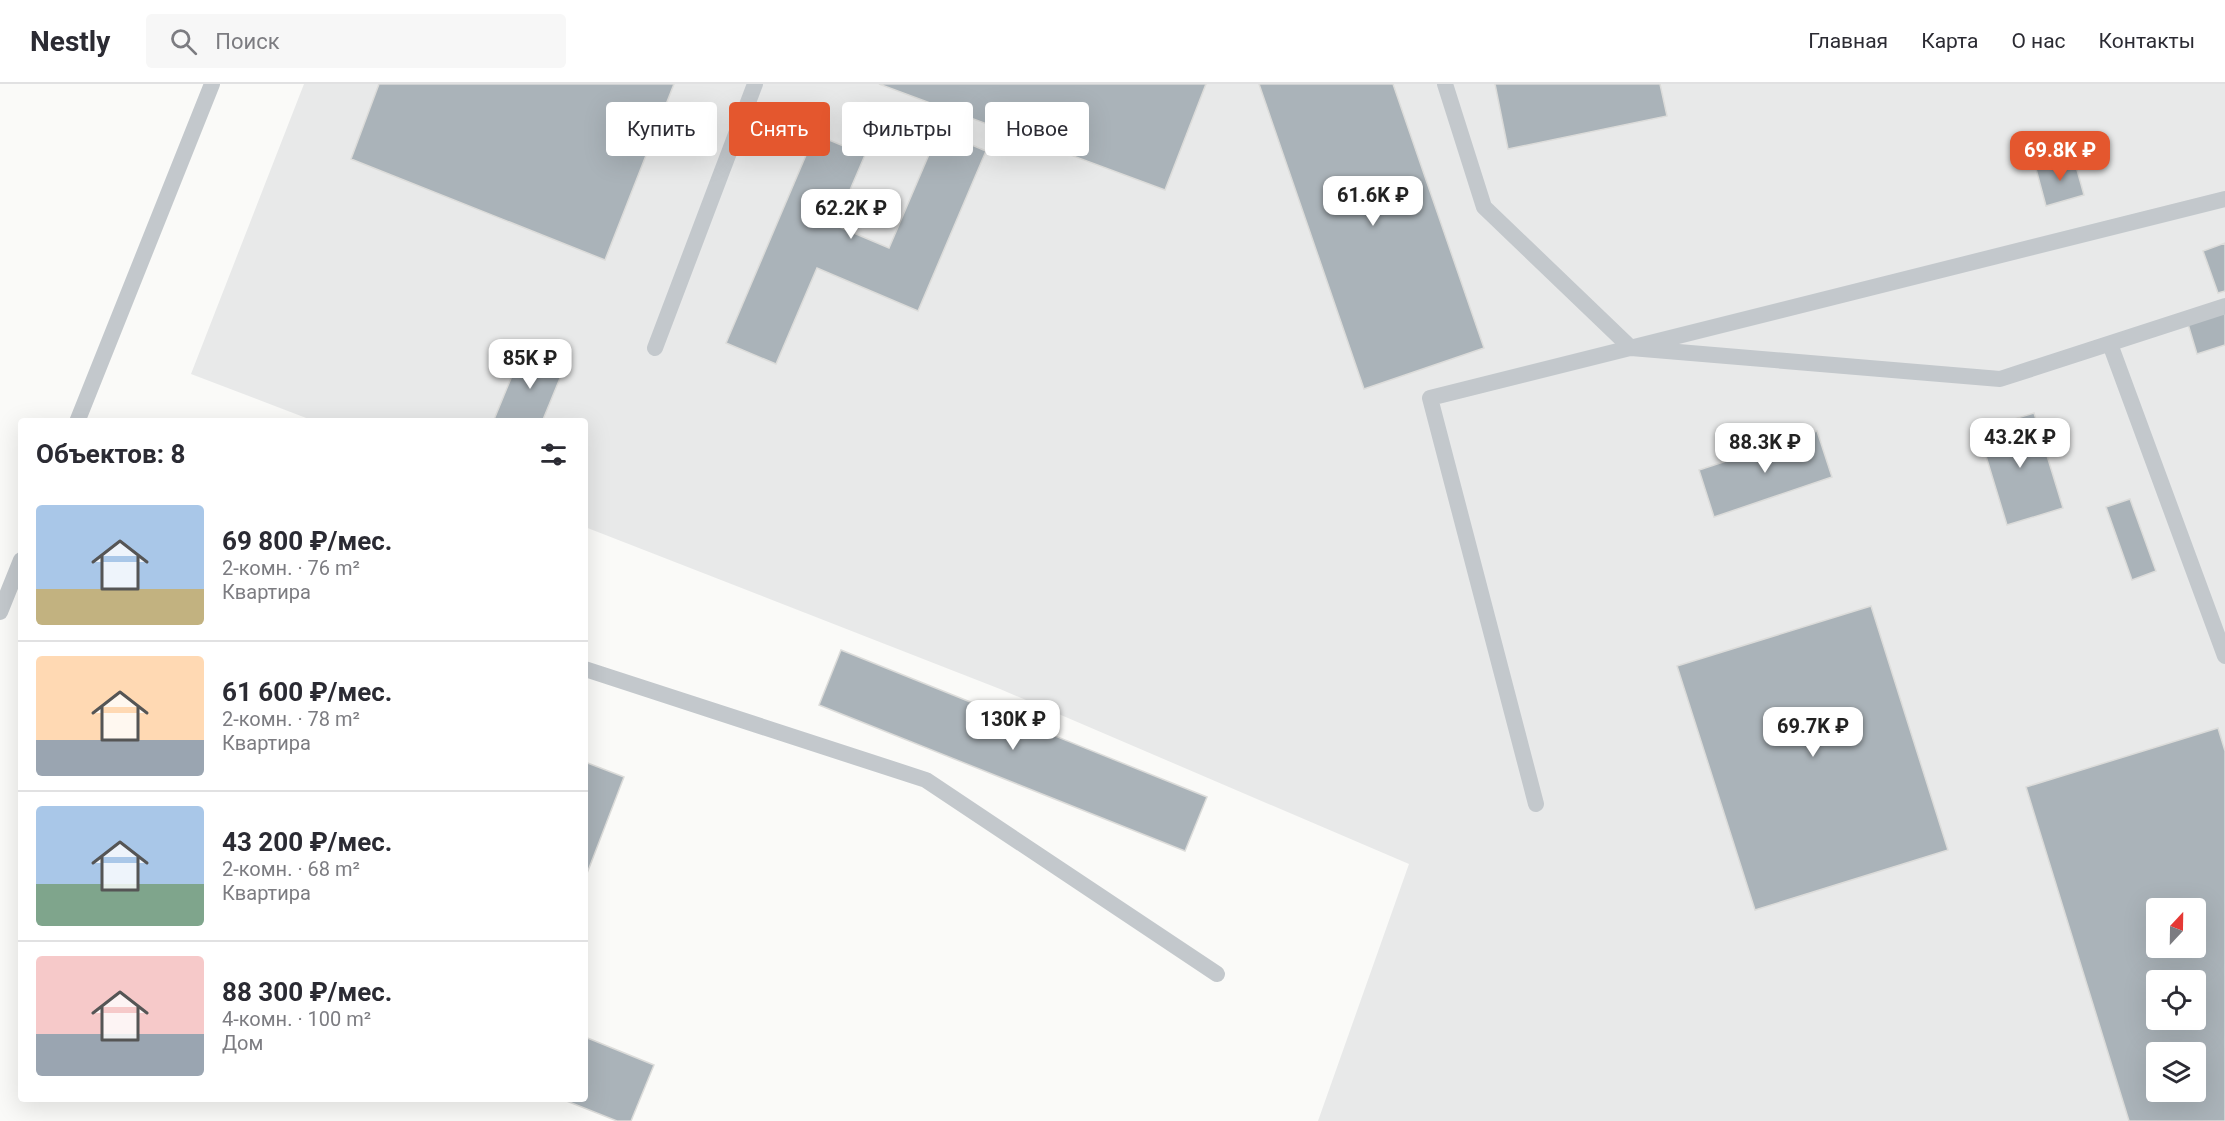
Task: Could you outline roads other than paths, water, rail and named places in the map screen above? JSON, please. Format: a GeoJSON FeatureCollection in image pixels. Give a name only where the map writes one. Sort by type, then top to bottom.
{"type":"FeatureCollection","features":[{"type":"Feature","properties":{"kind":"lane"},"geometry":{"type":"LineString","coordinates":[[78,418],[212,84]]}},
{"type":"Feature","properties":{"kind":"lane"},"geometry":{"type":"LineString","coordinates":[[655,348],[755,84]]}},
{"type":"Feature","properties":{"kind":"lane"},"geometry":{"type":"LineString","coordinates":[[1445,84],[1484,207],[1631,348],[2000,379],[2225,306]]}},
{"type":"Feature","properties":{"kind":"lane"},"geometry":{"type":"LineString","coordinates":[[1536,804],[1430,398],[2225,199]]}},
{"type":"Feature","properties":{"kind":"lane"},"geometry":{"type":"LineString","coordinates":[[2110,344],[2225,656]]}},
{"type":"Feature","properties":{"kind":"lane"},"geometry":{"type":"LineString","coordinates":[[0,612],[15,592],[18,576]]}},
{"type":"Feature","properties":{"kind":"lane"},"geometry":{"type":"LineString","coordinates":[[588,670],[926,780],[1217,974]]}}]}
